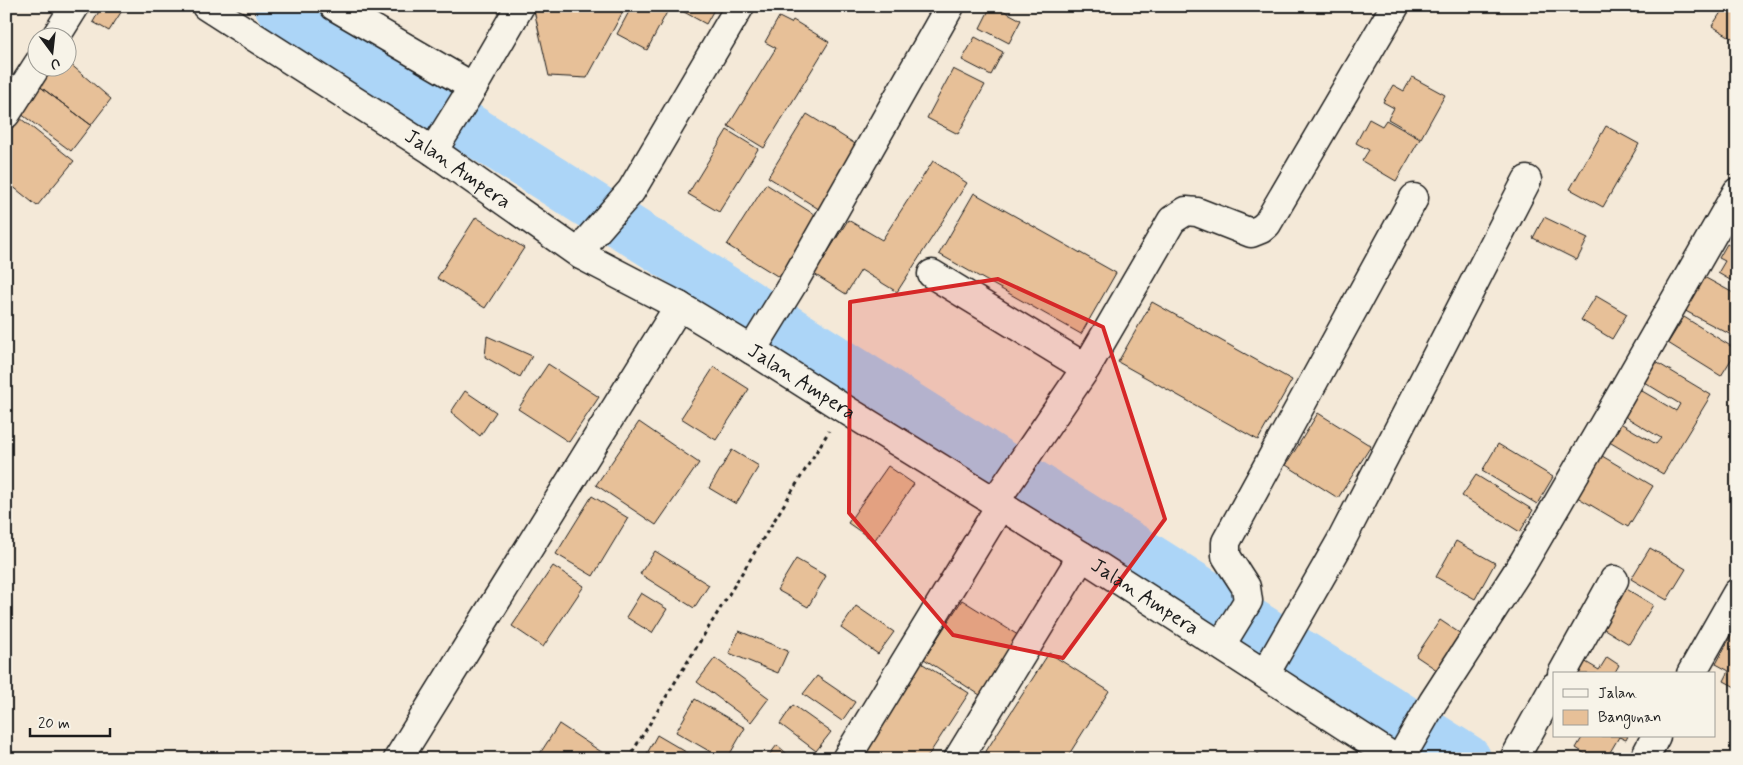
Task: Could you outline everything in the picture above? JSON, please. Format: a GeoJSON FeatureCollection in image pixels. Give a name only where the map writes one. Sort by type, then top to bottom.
{"type":"FeatureCollection","features":[{"type":"Feature","properties":{"kind":"street"},"geometry":{"type":"LineString","coordinates":[[61,28],[74,6]]}},
{"type":"Feature","properties":{"kind":"street","name":"Jalan Ampera"},"geometry":{"type":"LineString","coordinates":[[206,6],[679,306],[758,338],[843,408],[998,501],[1082,556],[1226,638],[1401,755]]}},
{"type":"Feature","properties":{"kind":"street"},"geometry":{"type":"LineString","coordinates":[[334,6],[460,108]]}},
{"type":"Feature","properties":{"kind":"street"},"geometry":{"type":"LineString","coordinates":[[433,151],[520,6]]}},
{"type":"Feature","properties":{"kind":"street"},"geometry":{"type":"LineString","coordinates":[[585,247],[624,199],[656,150],[740,6]]}},
{"type":"Feature","properties":{"kind":"street"},"geometry":{"type":"LineString","coordinates":[[758,338],[792,285],[950,6]]}},
{"type":"Feature","properties":{"kind":"street"},"geometry":{"type":"LineString","coordinates":[[846,759],[998,501],[1086,368],[1172,220],[1186,211],[1197,212],[1251,233],[1267,224],[1395,6]]}},
{"type":"Feature","properties":{"kind":"street"},"geometry":{"type":"LineString","coordinates":[[6,114],[29,78]]}},
{"type":"Feature","properties":{"kind":"street"},"geometry":{"type":"LineString","coordinates":[[1270,667],[1345,532],[1527,180]]}},
{"type":"Feature","properties":{"kind":"street"},"geometry":{"type":"LineString","coordinates":[[1401,755],[1523,563],[1737,192]]}},
{"type":"Feature","properties":{"kind":"street"},"geometry":{"type":"LineString","coordinates":[[1226,638],[1248,601],[1246,587],[1226,556],[1226,542],[1414,198]]}},
{"type":"Feature","properties":{"kind":"street"},"geometry":{"type":"LineString","coordinates":[[932,274],[1086,368]]}},
{"type":"Feature","properties":{"kind":"street"},"geometry":{"type":"LineString","coordinates":[[398,759],[679,306]]}},
{"type":"Feature","properties":{"kind":"street"},"geometry":{"type":"LineString","coordinates":[[958,759],[1082,556]]}},
{"type":"Feature","properties":{"kind":"street"},"geometry":{"type":"LineString","coordinates":[[1563,672],[1614,580]]}},
{"type":"Feature","properties":{"kind":"street"},"geometry":{"type":"LineString","coordinates":[[1692,672],[1737,593]]}},
{"type":"Feature","properties":{"kind":"street"},"geometry":{"type":"LineString","coordinates":[[1515,756],[1553,689]]}},
{"type":"Feature","properties":{"kind":"street"},"geometry":{"type":"LineString","coordinates":[[1644,759],[1655,738]]}},
{"type":"Feature","properties":{"kind":"path"},"geometry":{"type":"LineString","coordinates":[[628,759],[843,408]]}},
{"type":"Feature","properties":{"kind":"highlighted area"},"geometry":{"type":"Polygon","coordinates":[[[998,279],[1103,327],[1165,519],[1063,658],[953,635],[849,513],[850,302],[998,279]]]}},
{"type":"Feature","properties":{"kind":"building"},"geometry":{"type":"Polygon","coordinates":[[[102,6],[125,6],[109,31],[93,22],[102,6]]]}},
{"type":"Feature","properties":{"kind":"building"},"geometry":{"type":"Polygon","coordinates":[[[533,6],[626,6],[587,78],[549,76],[533,6]]]}},
{"type":"Feature","properties":{"kind":"building"},"geometry":{"type":"Polygon","coordinates":[[[632,6],[656,6],[667,12],[647,50],[617,34],[632,6]]]}},
{"type":"Feature","properties":{"kind":"building"},"geometry":{"type":"Polygon","coordinates":[[[673,6],[716,6],[706,24],[673,6]]]}},
{"type":"Feature","properties":{"kind":"building"},"geometry":{"type":"Polygon","coordinates":[[[991,6],[995,6],[1021,20],[1009,43],[980,28],[991,6]]]}},
{"type":"Feature","properties":{"kind":"building"},"geometry":{"type":"Polygon","coordinates":[[[1725,6],[1737,6],[1737,41],[1712,26],[1725,6]]]}},
{"type":"Feature","properties":{"kind":"building"},"geometry":{"type":"Polygon","coordinates":[[[779,17],[791,23],[793,20],[829,42],[764,148],[728,126],[776,48],[765,42],[779,17]]]}},
{"type":"Feature","properties":{"kind":"building"},"geometry":{"type":"Polygon","coordinates":[[[975,37],[1003,52],[991,75],[962,60],[975,37]]]}},
{"type":"Feature","properties":{"kind":"building"},"geometry":{"type":"Polygon","coordinates":[[[953,69],[985,85],[958,134],[927,118],[953,69]]]}},
{"type":"Feature","properties":{"kind":"building"},"geometry":{"type":"Polygon","coordinates":[[[78,71],[111,99],[91,125],[38,85],[43,78],[78,78],[78,71]]]}},
{"type":"Feature","properties":{"kind":"building"},"geometry":{"type":"Polygon","coordinates":[[[1412,77],[1445,95],[1421,138],[1388,119],[1394,108],[1383,102],[1393,85],[1404,91],[1412,77]]]}},
{"type":"Feature","properties":{"kind":"building"},"geometry":{"type":"Polygon","coordinates":[[[38,85],[91,125],[71,151],[17,111],[38,85]]]}},
{"type":"Feature","properties":{"kind":"building"},"geometry":{"type":"Polygon","coordinates":[[[807,114],[865,150],[825,213],[768,177],[807,114]]]}},
{"type":"Feature","properties":{"kind":"building"},"geometry":{"type":"Polygon","coordinates":[[[20,118],[74,161],[37,206],[6,181],[6,134],[20,118]]]}},
{"type":"Feature","properties":{"kind":"building"},"geometry":{"type":"Polygon","coordinates":[[[1369,119],[1382,126],[1386,120],[1420,139],[1396,181],[1362,161],[1369,150],[1356,143],[1369,119]]]}},
{"type":"Feature","properties":{"kind":"building"},"geometry":{"type":"Polygon","coordinates":[[[1606,126],[1639,144],[1603,207],[1570,189],[1606,126]]]}},
{"type":"Feature","properties":{"kind":"building"},"geometry":{"type":"Polygon","coordinates":[[[727,130],[758,149],[719,212],[688,194],[727,130]]]}},
{"type":"Feature","properties":{"kind":"building"},"geometry":{"type":"Polygon","coordinates":[[[933,161],[967,183],[897,292],[861,270],[846,294],[814,274],[848,220],[882,240],[933,161]]]}},
{"type":"Feature","properties":{"kind":"building"},"geometry":{"type":"Polygon","coordinates":[[[766,184],[820,218],[782,279],[727,245],[766,184]]]}},
{"type":"Feature","properties":{"kind":"building"},"geometry":{"type":"Polygon","coordinates":[[[974,193],[1116,273],[1081,334],[939,254],[974,193]]]}},
{"type":"Feature","properties":{"kind":"building"},"geometry":{"type":"Polygon","coordinates":[[[476,217],[524,248],[485,308],[437,278],[476,217]]]}},
{"type":"Feature","properties":{"kind":"building"},"geometry":{"type":"Polygon","coordinates":[[[1544,217],[1588,238],[1577,260],[1533,238],[1544,217]]]}},
{"type":"Feature","properties":{"kind":"building"},"geometry":{"type":"Polygon","coordinates":[[[1727,244],[1737,249],[1737,284],[1718,273],[1725,261],[1719,258],[1727,244]]]}},
{"type":"Feature","properties":{"kind":"building"},"geometry":{"type":"Polygon","coordinates":[[[1693,271],[1737,295],[1737,338],[1674,305],[1693,271]]]}},
{"type":"Feature","properties":{"kind":"building"},"geometry":{"type":"Polygon","coordinates":[[[1596,296],[1627,314],[1612,339],[1581,320],[1596,296]]]}},
{"type":"Feature","properties":{"kind":"building"},"geometry":{"type":"Polygon","coordinates":[[[1152,302],[1292,380],[1258,440],[1118,362],[1152,302]]]}},
{"type":"Feature","properties":{"kind":"building"},"geometry":{"type":"Polygon","coordinates":[[[1684,317],[1737,350],[1721,376],[1668,343],[1684,317]]]}},
{"type":"Feature","properties":{"kind":"building"},"geometry":{"type":"Polygon","coordinates":[[[487,336],[532,356],[520,377],[485,357],[487,336]]]}},
{"type":"Feature","properties":{"kind":"building"},"geometry":{"type":"Polygon","coordinates":[[[1651,359],[1711,395],[1663,474],[1606,440],[1617,421],[1656,444],[1661,438],[1621,414],[1637,388],[1676,411],[1680,404],[1639,379],[1651,359]]]}},
{"type":"Feature","properties":{"kind":"building"},"geometry":{"type":"Polygon","coordinates":[[[548,364],[599,397],[569,442],[518,409],[548,364]]]}},
{"type":"Feature","properties":{"kind":"building"},"geometry":{"type":"Polygon","coordinates":[[[714,367],[749,389],[716,440],[681,418],[714,367]]]}},
{"type":"Feature","properties":{"kind":"building"},"geometry":{"type":"Polygon","coordinates":[[[465,391],[496,412],[480,436],[451,412],[465,391]]]}},
{"type":"Feature","properties":{"kind":"building"},"geometry":{"type":"Polygon","coordinates":[[[1318,413],[1371,446],[1338,498],[1286,465],[1318,413]]]}},
{"type":"Feature","properties":{"kind":"building"},"geometry":{"type":"Polygon","coordinates":[[[639,422],[699,463],[656,525],[596,485],[639,422]]]}},
{"type":"Feature","properties":{"kind":"building"},"geometry":{"type":"Polygon","coordinates":[[[1498,444],[1553,477],[1537,504],[1482,471],[1498,444]]]}},
{"type":"Feature","properties":{"kind":"building"},"geometry":{"type":"Polygon","coordinates":[[[732,450],[759,466],[736,504],[709,488],[732,450]]]}},
{"type":"Feature","properties":{"kind":"building"},"geometry":{"type":"Polygon","coordinates":[[[1597,453],[1653,486],[1628,527],[1572,494],[1597,453]]]}},
{"type":"Feature","properties":{"kind":"building"},"geometry":{"type":"Polygon","coordinates":[[[888,466],[914,484],[874,541],[848,523],[888,466]]]}},
{"type":"Feature","properties":{"kind":"building"},"geometry":{"type":"Polygon","coordinates":[[[1476,475],[1533,510],[1520,532],[1462,496],[1476,475]]]}},
{"type":"Feature","properties":{"kind":"building"},"geometry":{"type":"Polygon","coordinates":[[[592,496],[628,518],[593,576],[556,554],[592,496]]]}},
{"type":"Feature","properties":{"kind":"building"},"geometry":{"type":"Polygon","coordinates":[[[1456,541],[1495,563],[1475,599],[1436,577],[1456,541]]]}},
{"type":"Feature","properties":{"kind":"building"},"geometry":{"type":"Polygon","coordinates":[[[1650,548],[1686,569],[1667,600],[1631,579],[1650,548]]]}},
{"type":"Feature","properties":{"kind":"building"},"geometry":{"type":"Polygon","coordinates":[[[655,551],[709,585],[694,608],[640,574],[655,551]]]}},
{"type":"Feature","properties":{"kind":"building"},"geometry":{"type":"Polygon","coordinates":[[[796,559],[826,576],[808,607],[777,590],[796,559]]]}},
{"type":"Feature","properties":{"kind":"building"},"geometry":{"type":"Polygon","coordinates":[[[553,566],[584,586],[543,647],[512,626],[553,566]]]}},
{"type":"Feature","properties":{"kind":"building"},"geometry":{"type":"Polygon","coordinates":[[[1620,585],[1653,605],[1629,644],[1596,624],[1620,585]]]}},
{"type":"Feature","properties":{"kind":"building"},"geometry":{"type":"Polygon","coordinates":[[[641,593],[667,609],[652,633],[626,617],[641,593]]]}},
{"type":"Feature","properties":{"kind":"building"},"geometry":{"type":"Polygon","coordinates":[[[962,600],[1021,637],[983,697],[924,659],[962,600]]]}},
{"type":"Feature","properties":{"kind":"building"},"geometry":{"type":"Polygon","coordinates":[[[856,606],[894,632],[878,654],[841,628],[856,606]]]}},
{"type":"Feature","properties":{"kind":"building"},"geometry":{"type":"Polygon","coordinates":[[[1440,620],[1464,636],[1440,672],[1416,656],[1440,620]]]}},
{"type":"Feature","properties":{"kind":"building"},"geometry":{"type":"Polygon","coordinates":[[[1737,624],[1737,688],[1724,681],[1729,671],[1716,664],[1737,624]]]}},
{"type":"Feature","properties":{"kind":"building"},"geometry":{"type":"Polygon","coordinates":[[[739,631],[788,651],[778,673],[729,653],[739,631]]]}},
{"type":"Feature","properties":{"kind":"building"},"geometry":{"type":"Polygon","coordinates":[[[1049,653],[1109,691],[1066,759],[981,759],[1049,653]]]}},
{"type":"Feature","properties":{"kind":"building"},"geometry":{"type":"Polygon","coordinates":[[[1607,657],[1619,665],[1615,672],[1571,672],[1579,658],[1599,670],[1607,657]]]}},
{"type":"Feature","properties":{"kind":"building"},"geometry":{"type":"Polygon","coordinates":[[[715,658],[769,698],[751,722],[697,682],[715,658]]]}},
{"type":"Feature","properties":{"kind":"building"},"geometry":{"type":"Polygon","coordinates":[[[915,659],[969,693],[926,759],[850,759],[915,659]]]}},
{"type":"Feature","properties":{"kind":"building"},"geometry":{"type":"Polygon","coordinates":[[[817,676],[855,702],[842,721],[803,694],[817,676]]]}},
{"type":"Feature","properties":{"kind":"building"},"geometry":{"type":"Polygon","coordinates":[[[695,699],[745,728],[727,759],[723,759],[676,732],[695,699]]]}},
{"type":"Feature","properties":{"kind":"building"},"geometry":{"type":"Polygon","coordinates":[[[793,705],[831,732],[816,751],[780,724],[793,705]]]}},
{"type":"Feature","properties":{"kind":"building"},"geometry":{"type":"Polygon","coordinates":[[[559,724],[606,755],[604,759],[545,759],[539,755],[559,724]]]}},
{"type":"Feature","properties":{"kind":"building"},"geometry":{"type":"Polygon","coordinates":[[[657,735],[698,759],[644,759],[657,735]]]}},
{"type":"Feature","properties":{"kind":"building"},"geometry":{"type":"Polygon","coordinates":[[[1582,738],[1618,738],[1606,759],[1593,759],[1576,748],[1582,738]]]}},
{"type":"Feature","properties":{"kind":"building"},"geometry":{"type":"Polygon","coordinates":[[[777,745],[793,759],[766,759],[777,745]]]}},
{"type":"Feature","properties":{"kind":"building"},"geometry":{"type":"Polygon","coordinates":[[[1258,753],[1264,759],[1252,759],[1258,753]]]}},
{"type":"Feature","properties":{"kind":"waterway"},"geometry":{"type":"LineString","coordinates":[[279,6],[1467,759]]}}]}
